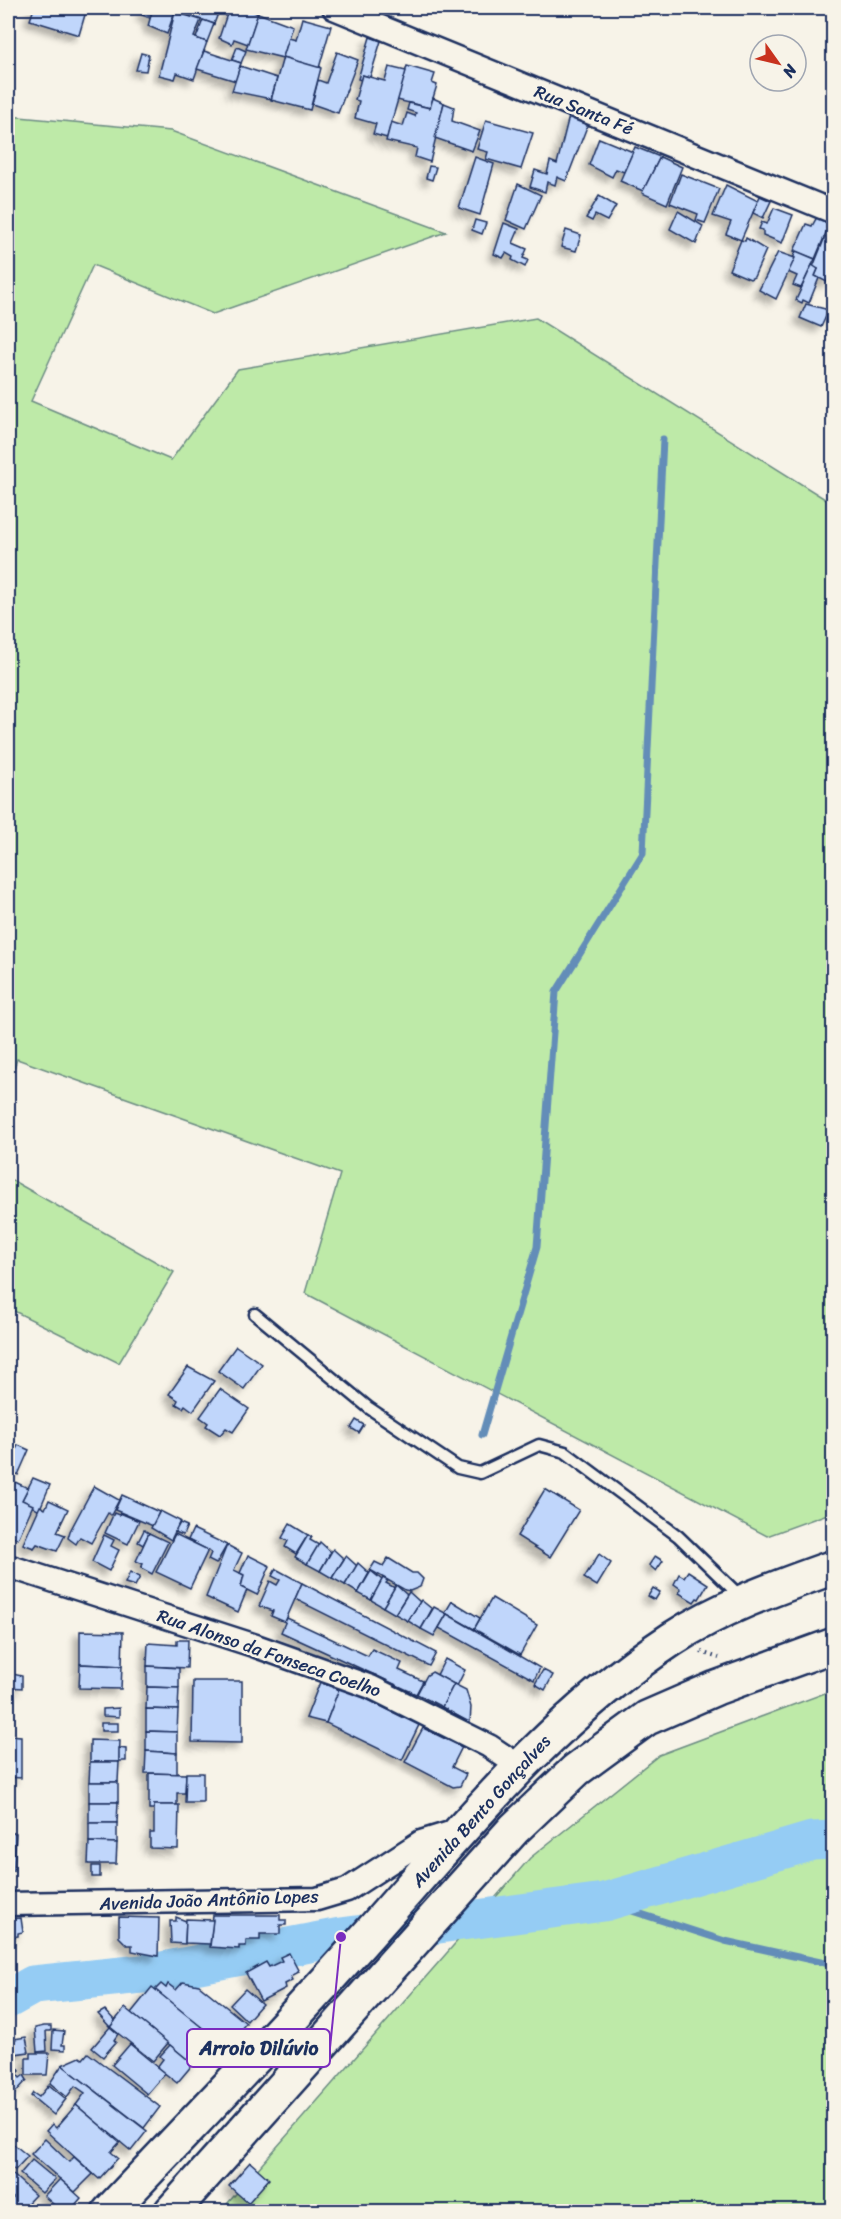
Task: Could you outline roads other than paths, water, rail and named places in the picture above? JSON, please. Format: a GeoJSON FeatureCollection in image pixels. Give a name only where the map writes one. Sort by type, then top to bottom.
{"type":"FeatureCollection","features":[{"type":"Feature","properties":{"kind":"main road","name":"Avenida Bento Gonçalves"},"geometry":{"type":"LineString","coordinates":[[109,2211],[334,1973],[519,1766],[559,1727],[616,1680],[674,1638],[744,1600],[834,1567]]}},
{"type":"Feature","properties":{"kind":"main road","name":"Avenida Bento Gonçalves"},"geometry":{"type":"LineString","coordinates":[[171,2211],[514,1829],[576,1770],[647,1718],[737,1680],[834,1645]]}},
{"type":"Feature","properties":{"kind":"street","name":"Rua Santa Fé"},"geometry":{"type":"LineString","coordinates":[[334,8],[834,212]]}},
{"type":"Feature","properties":{"kind":"street","name":"Rua Alonso da Fonseca Coelho"},"geometry":{"type":"LineString","coordinates":[[8,1566],[256,1646],[371,1687],[489,1746],[519,1766]]}},
{"type":"Feature","properties":{"kind":"street","name":"Avenida João Antônio Lopes"},"geometry":{"type":"LineString","coordinates":[[8,1904],[317,1899],[347,1890],[421,1842],[464,1828]]}},
{"type":"Feature","properties":{"kind":"lane"},"geometry":{"type":"LineString","coordinates":[[255,1314],[369,1408],[458,1468],[480,1473],[539,1445],[565,1452],[678,1536],[744,1600]]}},
{"type":"Feature","properties":{"kind":"waterway"},"geometry":{"type":"LineString","coordinates":[[482,1435],[537,1247],[556,992],[643,853],[663,439]]}},
{"type":"Feature","properties":{"kind":"waterway"},"geometry":{"type":"LineString","coordinates":[[8,1999],[33,1985],[152,1973],[341,1937],[604,1902],[812,1841],[834,1840]]}},
{"type":"Feature","properties":{"kind":"waterway"},"geometry":{"type":"LineString","coordinates":[[604,1902],[725,1941],[834,1965]]}},
{"type":"Feature","properties":{"kind":"place","name":"Arroio Dilúvio"},"geometry":{"type":"Point","coordinates":[341,1937]}}]}
